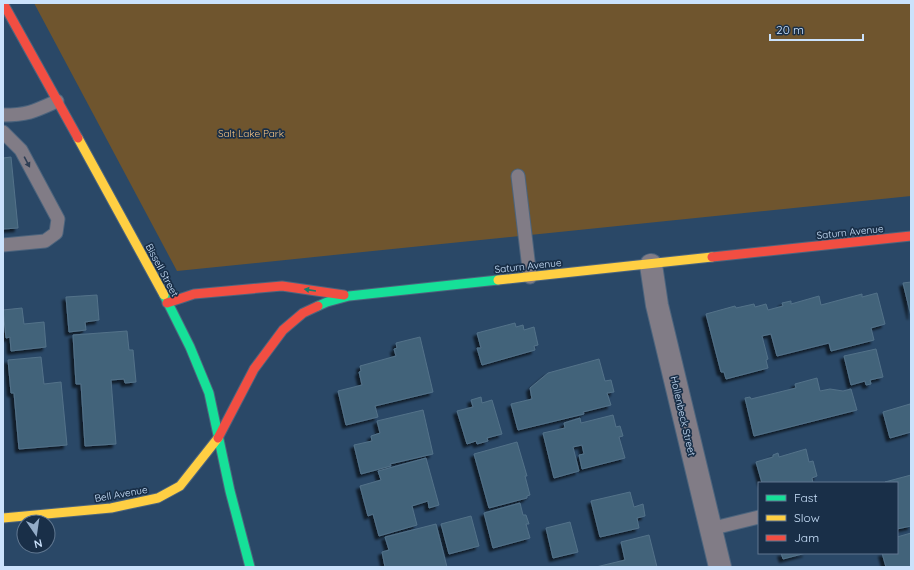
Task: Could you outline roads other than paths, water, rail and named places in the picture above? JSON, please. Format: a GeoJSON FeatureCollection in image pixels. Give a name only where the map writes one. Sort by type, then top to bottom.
{"type":"FeatureCollection","features":[{"type":"Feature","properties":{"kind":"street","name":"Bissell Street"},"geometry":{"type":"LineString","coordinates":[[3,3],[190,347],[209,394],[230,491],[250,567]]}},
{"type":"Feature","properties":{"kind":"street","name":"Saturn Avenue"},"geometry":{"type":"LineString","coordinates":[[218,438],[254,369],[282,330],[303,313],[328,302],[349,296],[651,265],[911,236]]}},
{"type":"Feature","properties":{"kind":"street","name":"Hollenbeck Street"},"geometry":{"type":"LineString","coordinates":[[651,265],[657,305],[720,567]]}},
{"type":"Feature","properties":{"kind":"street"},"geometry":{"type":"LineString","coordinates":[[167,303],[194,294],[282,286],[349,296]]}},
{"type":"Feature","properties":{"kind":"street","name":"Bell Avenue"},"geometry":{"type":"LineString","coordinates":[[3,518],[112,508],[158,498],[180,486],[218,438]]}},
{"type":"Feature","properties":{"kind":"lane"},"geometry":{"type":"LineString","coordinates":[[3,115],[19,115],[32,112],[57,101]]}},
{"type":"Feature","properties":{"kind":"lane"},"geometry":{"type":"LineString","coordinates":[[3,132],[21,150],[58,219],[56,233],[44,241],[3,245]]}},
{"type":"Feature","properties":{"kind":"lane"},"geometry":{"type":"LineString","coordinates":[[518,176],[530,277]]}},
{"type":"Feature","properties":{"kind":"lane"},"geometry":{"type":"LineString","coordinates":[[710,529],[758,517]]}},
{"type":"Feature","properties":{"kind":"park label","name":"Salt Lake Park"},"geometry":{"type":"Point","coordinates":[251,133]}}]}
